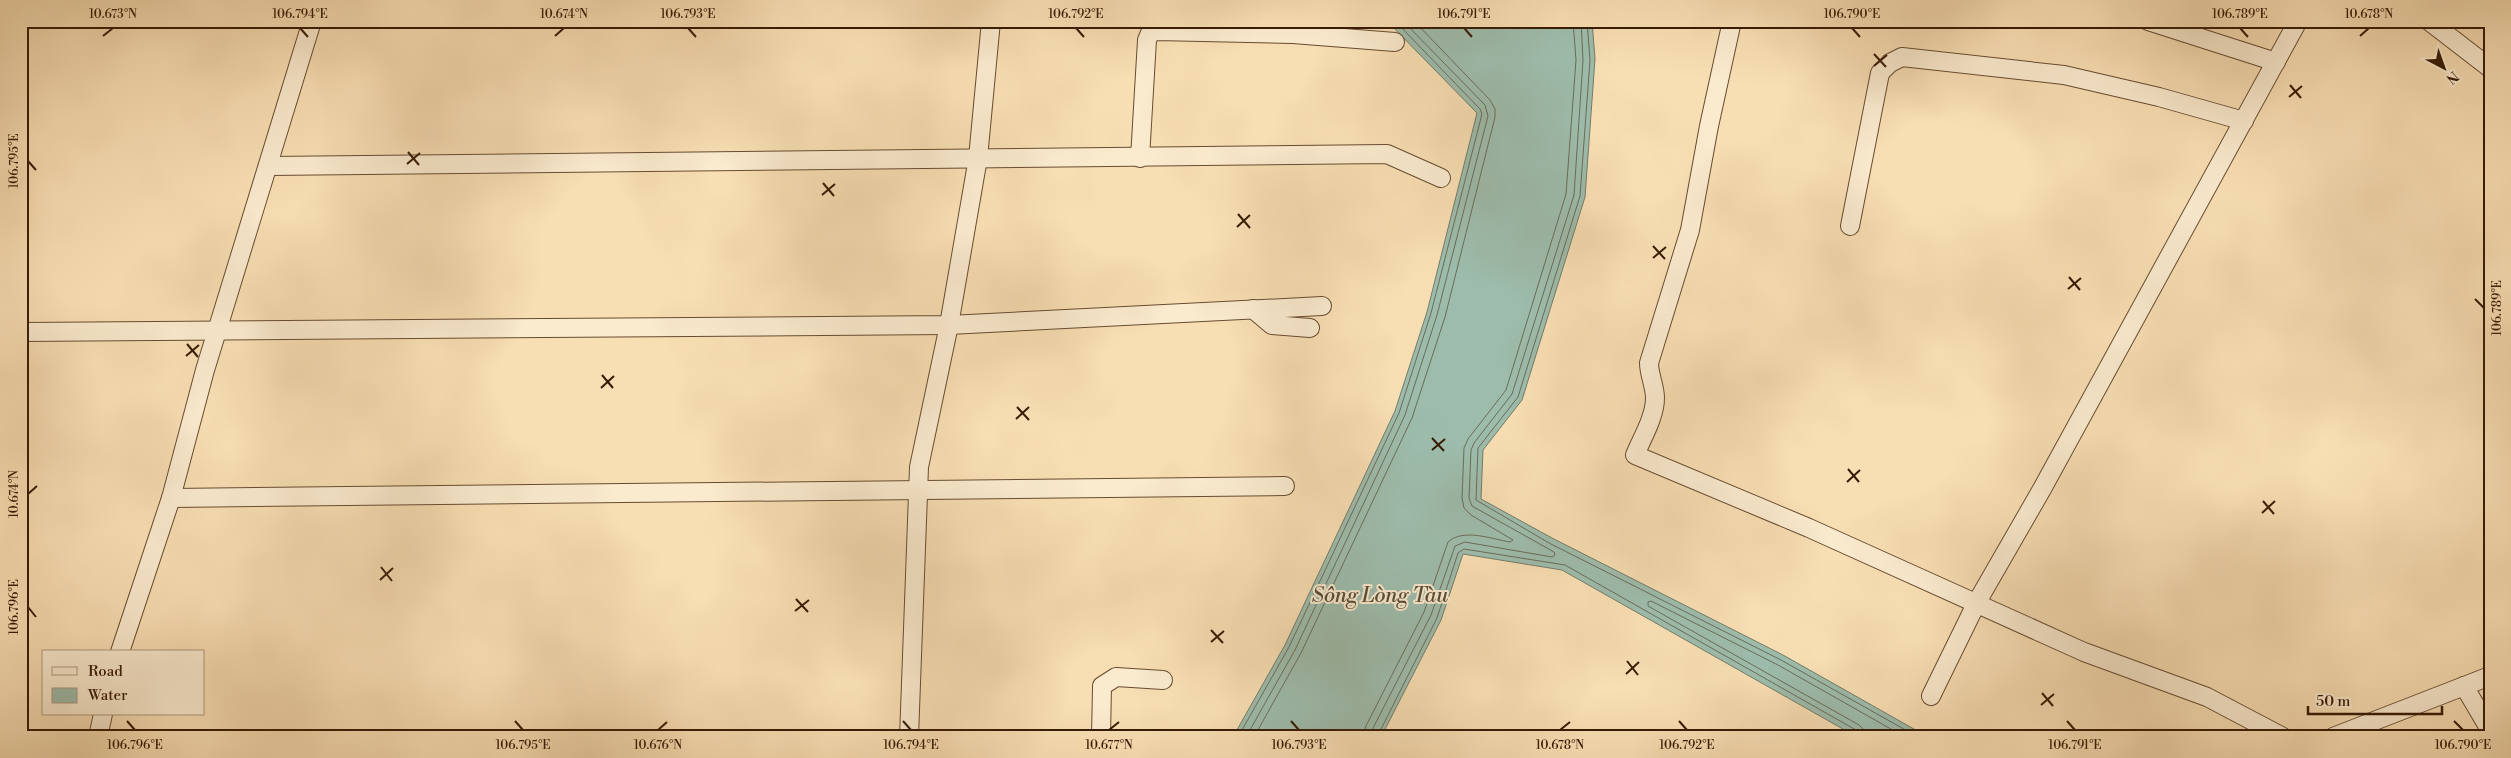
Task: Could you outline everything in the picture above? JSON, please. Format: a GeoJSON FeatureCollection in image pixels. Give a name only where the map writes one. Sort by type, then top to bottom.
{"type":"FeatureCollection","features":[{"type":"Feature","properties":{"kind":"street"},"geometry":{"type":"LineString","coordinates":[[121,650],[171,498],[216,332],[312,21]]}},
{"type":"Feature","properties":{"kind":"street"},"geometry":{"type":"LineString","coordinates":[[909,737],[918,490],[924,441],[949,325],[978,158],[991,21]]}},
{"type":"Feature","properties":{"kind":"street"},"geometry":{"type":"LineString","coordinates":[[1732,21],[1709,126],[1690,230],[1649,362],[1649,373],[1655,397],[1653,410],[1635,455],[1809,528],[1977,602],[2084,652],[2207,697],[2283,737]]}},
{"type":"Feature","properties":{"kind":"street"},"geometry":{"type":"LineString","coordinates":[[2148,21],[2276,62]]}},
{"type":"Feature","properties":{"kind":"street"},"geometry":{"type":"LineString","coordinates":[[1931,696],[1977,602],[2042,489],[2298,21]]}},
{"type":"Feature","properties":{"kind":"street"},"geometry":{"type":"LineString","coordinates":[[2429,21],[2490,68]]}},
{"type":"Feature","properties":{"kind":"street"},"geometry":{"type":"LineString","coordinates":[[1140,158],[1147,40],[1150,33],[1156,31],[1293,34],[1395,42]]}},
{"type":"Feature","properties":{"kind":"street"},"geometry":{"type":"LineString","coordinates":[[1850,226],[1880,73],[1890,63],[1902,57],[2064,75],[2159,97],[2244,120]]}},
{"type":"Feature","properties":{"kind":"street"},"geometry":{"type":"LineString","coordinates":[[268,166],[1387,154],[1441,178]]}},
{"type":"Feature","properties":{"kind":"street"},"geometry":{"type":"LineString","coordinates":[[21,332],[949,325],[1322,306]]}},
{"type":"Feature","properties":{"kind":"street"},"geometry":{"type":"LineString","coordinates":[[1253,309],[1272,325],[1310,328]]}},
{"type":"Feature","properties":{"kind":"street"},"geometry":{"type":"LineString","coordinates":[[171,498],[1285,486]]}},
{"type":"Feature","properties":{"kind":"street"},"geometry":{"type":"LineString","coordinates":[[2333,737],[2371,732],[2468,693],[2490,676]]}},
{"type":"Feature","properties":{"kind":"street"},"geometry":{"type":"LineString","coordinates":[[1101,737],[1102,686],[1116,677],[1163,680]]}},
{"type":"Feature","properties":{"kind":"street"},"geometry":{"type":"LineString","coordinates":[[2468,693],[2490,730]]}},
{"type":"Feature","properties":{"kind":"street"},"geometry":{"type":"LineString","coordinates":[[98,737],[103,716]]}},
{"type":"Feature","properties":{"kind":"water","name":"Sông Lòng Tàu"},"geometry":{"type":"Polygon","coordinates":[[[1387,21],[1592,21],[1595,59],[1585,197],[1522,400],[1483,450],[1481,499],[1552,538],[1783,655],[1928,737],[1857,737],[1562,570],[1463,554],[1441,620],[1381,737],[1233,737],[1285,645],[1395,411],[1427,312],[1477,113],[1387,21]]]}}]}
